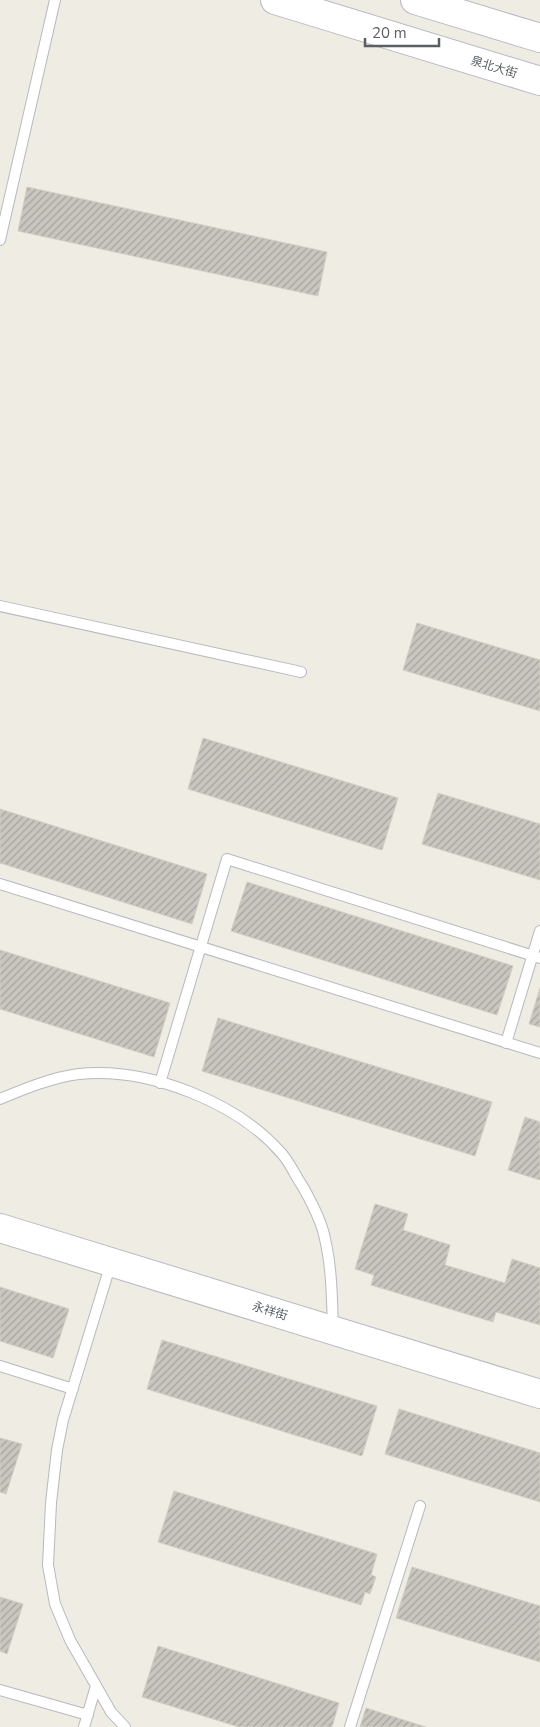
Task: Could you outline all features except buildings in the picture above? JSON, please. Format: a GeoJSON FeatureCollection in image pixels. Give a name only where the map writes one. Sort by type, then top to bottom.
{"type":"FeatureCollection","features":[{"type":"Feature","properties":{"kind":"street","name":"泉北大街"},"geometry":{"type":"LineString","coordinates":[[275,0],[540,81]]}},
{"type":"Feature","properties":{"kind":"street"},"geometry":{"type":"LineString","coordinates":[[415,0],[540,38]]}},
{"type":"Feature","properties":{"kind":"street","name":"永祥街"},"geometry":{"type":"LineString","coordinates":[[0,1228],[540,1394]]}},
{"type":"Feature","properties":{"kind":"lane"},"geometry":{"type":"LineString","coordinates":[[0,240],[55,0]]}},
{"type":"Feature","properties":{"kind":"lane"},"geometry":{"type":"LineString","coordinates":[[0,606],[301,672]]}},
{"type":"Feature","properties":{"kind":"lane"},"geometry":{"type":"LineString","coordinates":[[160,1083],[227,859],[536,957]]}},
{"type":"Feature","properties":{"kind":"lane"},"geometry":{"type":"LineString","coordinates":[[0,884],[540,1053]]}},
{"type":"Feature","properties":{"kind":"lane"},"geometry":{"type":"LineString","coordinates":[[506,1043],[536,957],[540,931]]}},
{"type":"Feature","properties":{"kind":"lane"},"geometry":{"type":"LineString","coordinates":[[0,1099],[38,1084],[78,1074],[121,1074],[160,1083],[213,1101],[252,1125],[284,1156],[311,1201],[325,1238],[330,1278],[333,1331]]}},
{"type":"Feature","properties":{"kind":"lane"},"geometry":{"type":"LineString","coordinates":[[111,1263],[63,1420],[56,1450],[48,1565],[55,1604],[70,1640],[112,1712],[125,1727]]}},
{"type":"Feature","properties":{"kind":"lane"},"geometry":{"type":"LineString","coordinates":[[0,1366],[73,1389]]}},
{"type":"Feature","properties":{"kind":"lane"},"geometry":{"type":"LineString","coordinates":[[350,1727],[420,1506]]}},
{"type":"Feature","properties":{"kind":"lane"},"geometry":{"type":"LineString","coordinates":[[84,1727],[96,1686]]}},
{"type":"Feature","properties":{"kind":"lane"},"geometry":{"type":"LineString","coordinates":[[0,1690],[88,1715]]}}]}
